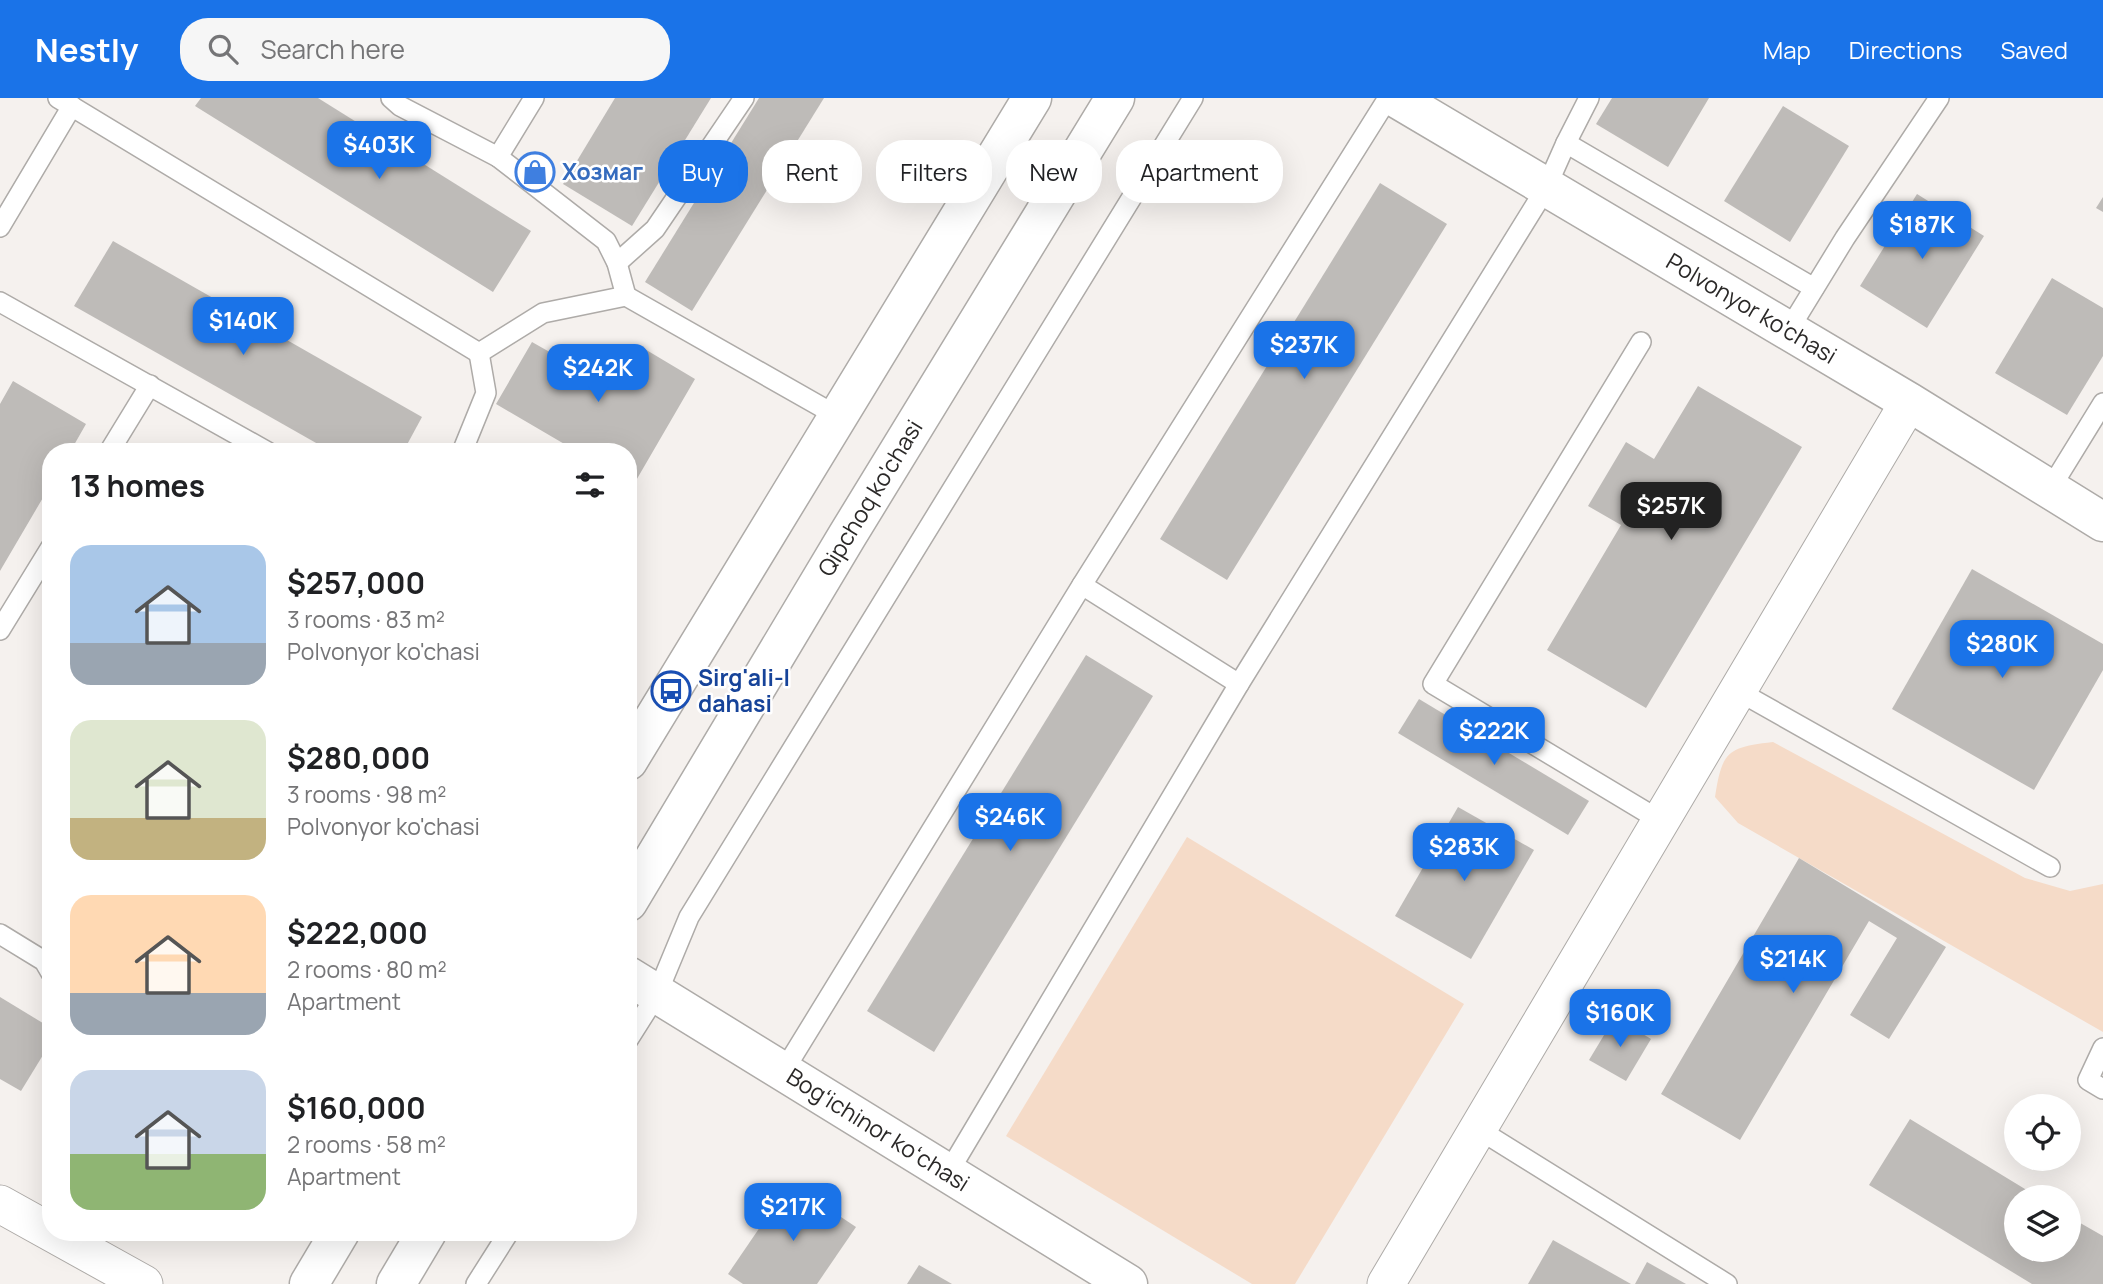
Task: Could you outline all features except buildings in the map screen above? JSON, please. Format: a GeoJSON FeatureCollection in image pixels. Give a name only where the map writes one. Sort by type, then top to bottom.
{"type":"FeatureCollection","features":[{"type":"Feature","properties":{"kind":"main road"},"geometry":{"type":"LineString","coordinates":[[637,741],[839,417],[1032,98]]}},
{"type":"Feature","properties":{"kind":"main road","name":"Qipchoq ko'chasi"},"geometry":{"type":"LineString","coordinates":[[637,887],[847,536],[1115,98]]}},
{"type":"Feature","properties":{"kind":"main road","name":"Polvonyor ko'chasi"},"geometry":{"type":"LineString","coordinates":[[1396,98],[1909,402],[2103,522]]}},
{"type":"Feature","properties":{"kind":"main road","name":"Bogʻichinor koʻchasi"},"geometry":{"type":"LineString","coordinates":[[643,985],[1128,1284]]}},
{"type":"Feature","properties":{"kind":"main road"},"geometry":{"type":"LineString","coordinates":[[309,1284],[335,1241]]}},
{"type":"Feature","properties":{"kind":"main road"},"geometry":{"type":"LineString","coordinates":[[396,1284],[422,1241]]}},
{"type":"Feature","properties":{"kind":"street"},"geometry":{"type":"LineString","coordinates":[[1386,1284],[1909,402]]}},
{"type":"Feature","properties":{"kind":"street"},"geometry":{"type":"LineString","coordinates":[[0,1204],[42,1226]]}},
{"type":"Feature","properties":{"kind":"street"},"geometry":{"type":"LineString","coordinates":[[71,1241],[144,1284]]}},
{"type":"Feature","properties":{"kind":"lane"},"geometry":{"type":"LineString","coordinates":[[391,98],[400,106],[498,157],[606,241],[617,263],[626,296]]}},
{"type":"Feature","properties":{"kind":"lane"},"geometry":{"type":"LineString","coordinates":[[498,157],[534,98]]}},
{"type":"Feature","properties":{"kind":"lane"},"geometry":{"type":"LineString","coordinates":[[617,263],[655,229],[744,98]]}},
{"type":"Feature","properties":{"kind":"lane"},"geometry":{"type":"LineString","coordinates":[[637,1007],[643,985],[689,917],[1193,98]]}},
{"type":"Feature","properties":{"kind":"lane"},"geometry":{"type":"LineString","coordinates":[[783,1072],[1082,585],[1388,98]]}},
{"type":"Feature","properties":{"kind":"lane"},"geometry":{"type":"LineString","coordinates":[[948,1173],[1239,684],[1546,188],[1589,98]]}},
{"type":"Feature","properties":{"kind":"lane"},"geometry":{"type":"LineString","coordinates":[[1788,331],[1940,98]]}},
{"type":"Feature","properties":{"kind":"lane"},"geometry":{"type":"LineString","coordinates":[[0,227],[65,102],[479,353],[486,393],[466,443]]}},
{"type":"Feature","properties":{"kind":"lane"},"geometry":{"type":"LineString","coordinates":[[1566,143],[1814,288]]}},
{"type":"Feature","properties":{"kind":"lane"},"geometry":{"type":"LineString","coordinates":[[479,353],[543,313],[626,296],[839,417]]}},
{"type":"Feature","properties":{"kind":"lane"},"geometry":{"type":"LineString","coordinates":[[0,302],[252,443]]}},
{"type":"Feature","properties":{"kind":"lane"},"geometry":{"type":"LineString","coordinates":[[1641,342],[1433,684],[1661,821]]}},
{"type":"Feature","properties":{"kind":"lane"},"geometry":{"type":"LineString","coordinates":[[114,443],[149,385]]}},
{"type":"Feature","properties":{"kind":"lane"},"geometry":{"type":"LineString","coordinates":[[2050,489],[2103,403]]}},
{"type":"Feature","properties":{"kind":"lane"},"geometry":{"type":"LineString","coordinates":[[0,630],[42,562]]}},
{"type":"Feature","properties":{"kind":"lane"},"geometry":{"type":"LineString","coordinates":[[1082,585],[1239,684]]}},
{"type":"Feature","properties":{"kind":"lane"},"geometry":{"type":"LineString","coordinates":[[1738,691],[2050,867]]}},
{"type":"Feature","properties":{"kind":"lane"},"geometry":{"type":"LineString","coordinates":[[0,934],[42,958]]}},
{"type":"Feature","properties":{"kind":"lane"},"geometry":{"type":"LineString","coordinates":[[2103,1048],[2088,1080],[2103,1089]]}},
{"type":"Feature","properties":{"kind":"lane"},"geometry":{"type":"LineString","coordinates":[[1478,1129],[1727,1284]]}},
{"type":"Feature","properties":{"kind":"lane"},"geometry":{"type":"LineString","coordinates":[[476,1284],[503,1241]]}},
{"type":"Feature","properties":{"kind":"shaded area"},"geometry":{"type":"Polygon","coordinates":[[[1773,742],[2025,878],[2070,891],[2103,884],[2103,1032],[1738,823],[1715,797],[1724,761],[1729,754],[1746,746],[1773,742]]]}},
{"type":"Feature","properties":{"kind":"shaded area"},"geometry":{"type":"Polygon","coordinates":[[[1187,837],[1464,1004],[1295,1284],[1252,1284],[1006,1136],[1187,837]]]}},
{"type":"Feature","properties":{"kind":"place","name":"Хозмаг"},"geometry":{"type":"Point","coordinates":[535,172]}},
{"type":"Feature","properties":{"kind":"place","name":"Sirg'ali-I dahasi"},"geometry":{"type":"Point","coordinates":[671,691]}}]}
